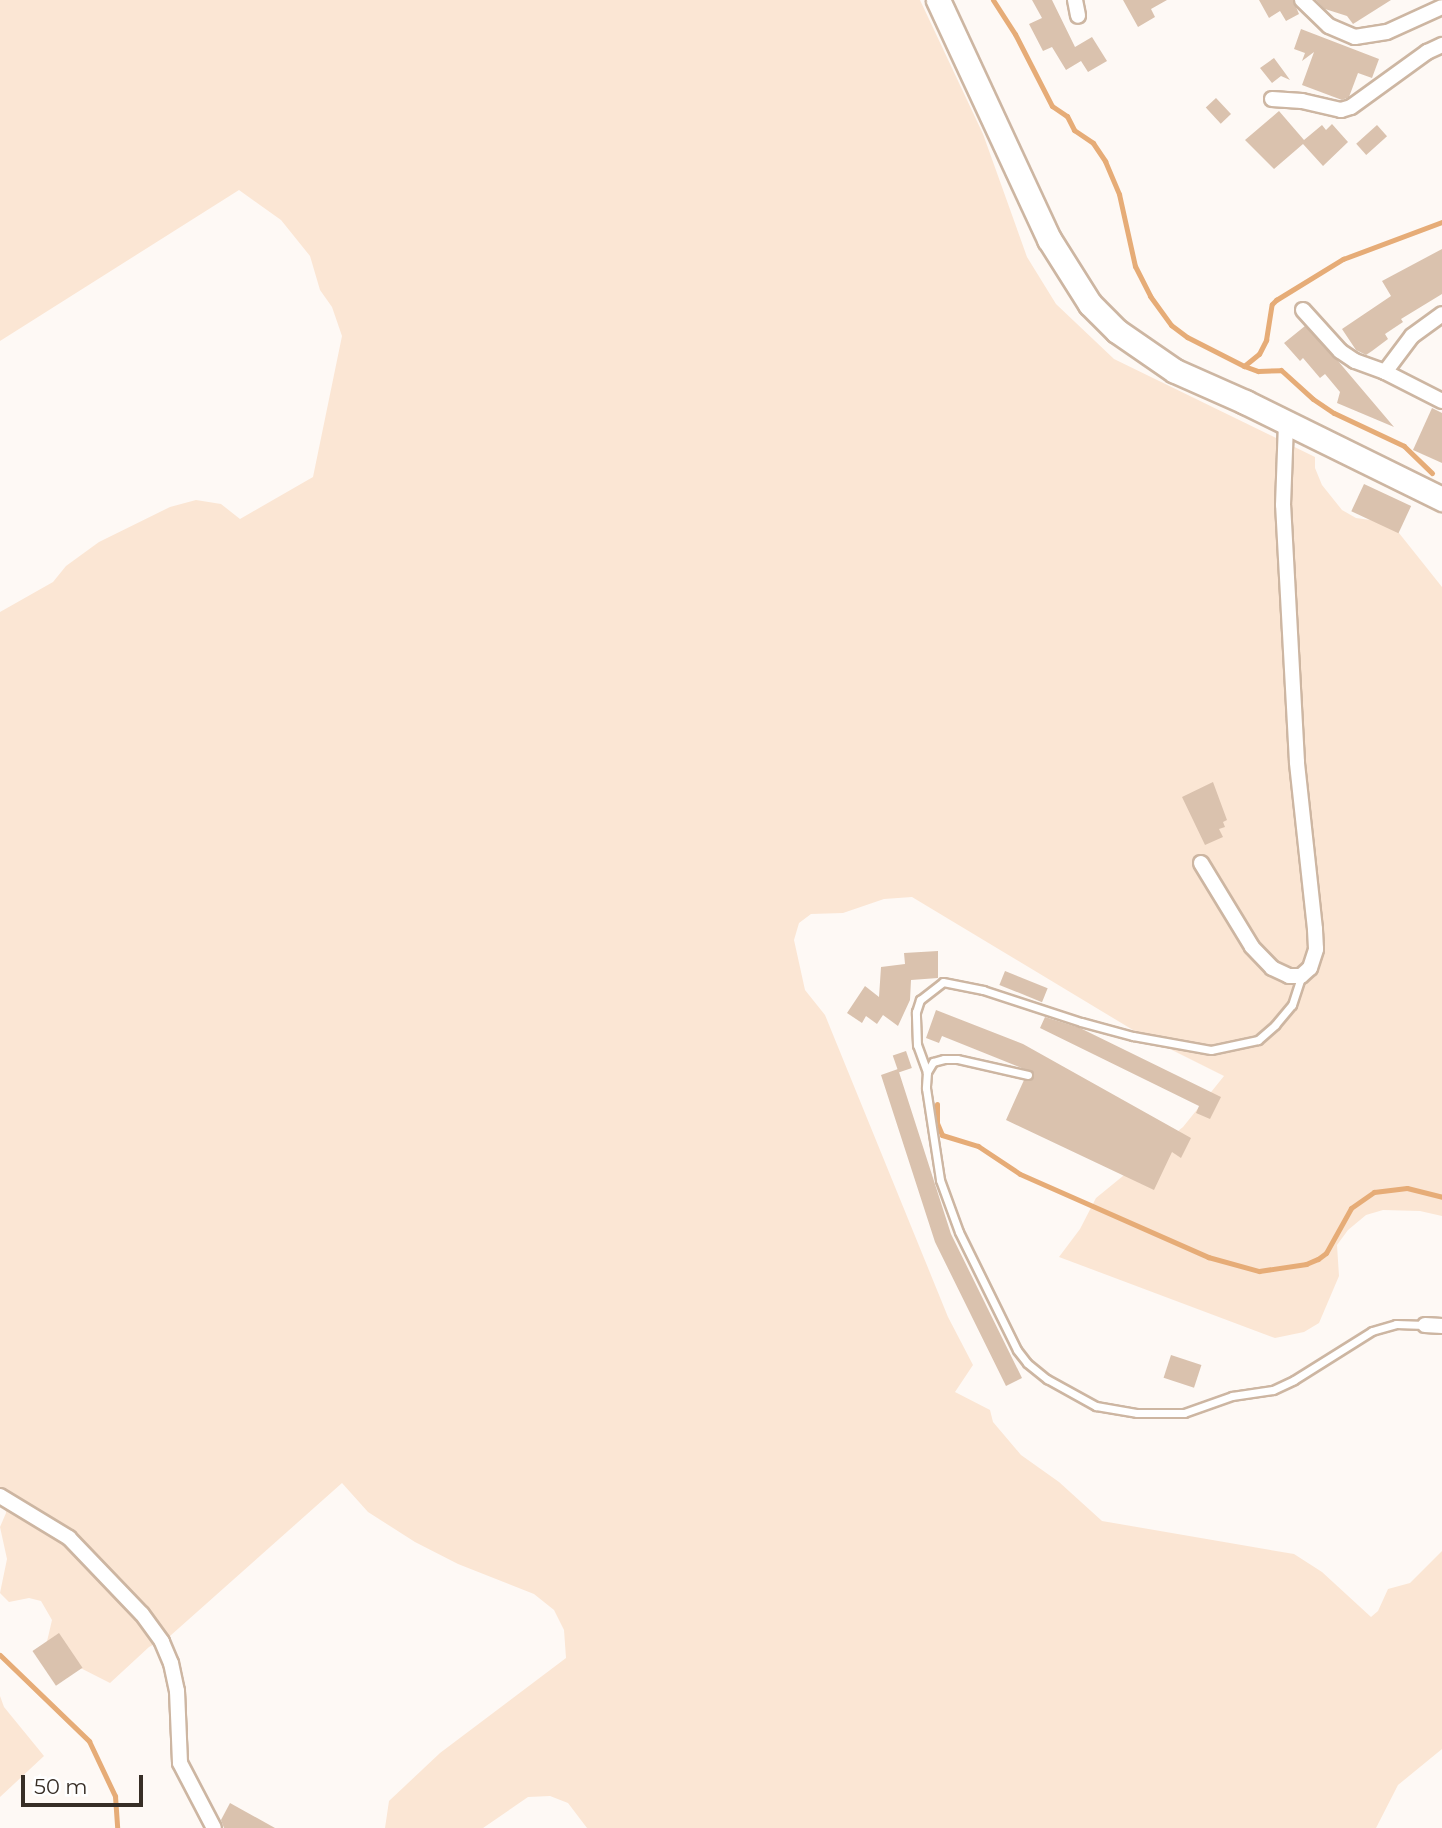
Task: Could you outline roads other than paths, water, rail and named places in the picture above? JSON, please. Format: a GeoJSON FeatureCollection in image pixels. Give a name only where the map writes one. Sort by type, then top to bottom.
{"type":"FeatureCollection","features":[{"type":"Feature","properties":{"kind":"main road"},"geometry":{"type":"LineString","coordinates":[[938,0],[1049,239],[1090,304],[1117,331],[1175,371],[1442,499]]}},
{"type":"Feature","properties":{"kind":"street"},"geometry":{"type":"LineString","coordinates":[[1075,0],[1079,16]]}},
{"type":"Feature","properties":{"kind":"street"},"geometry":{"type":"LineString","coordinates":[[1302,0],[1329,26],[1355,37],[1387,32],[1442,7]]}},
{"type":"Feature","properties":{"kind":"street"},"geometry":{"type":"LineString","coordinates":[[1272,99],[1303,100],[1341,110],[1351,107],[1427,52],[1442,45]]}},
{"type":"Feature","properties":{"kind":"street"},"geometry":{"type":"LineString","coordinates":[[1303,310],[1340,351],[1355,361],[1385,372],[1442,401]]}},
{"type":"Feature","properties":{"kind":"street"},"geometry":{"type":"LineString","coordinates":[[1385,372],[1412,336],[1442,314]]}},
{"type":"Feature","properties":{"kind":"street"},"geometry":{"type":"LineString","coordinates":[[1201,863],[1252,947],[1272,968],[1289,976],[1301,976],[1310,968],[1316,949],[1297,762],[1287,589],[1283,506],[1286,422]]}},
{"type":"Feature","properties":{"kind":"street"},"geometry":{"type":"LineString","coordinates":[[1425,1325],[1442,1326]]}},
{"type":"Feature","properties":{"kind":"street"},"geometry":{"type":"LineString","coordinates":[[0,1496],[69,1538],[142,1614],[162,1642],[171,1663],[177,1691],[180,1763],[214,1828]]}},
{"type":"Feature","properties":{"kind":"lane"},"geometry":{"type":"LineString","coordinates":[[1301,976],[1292,1005],[1258,1040],[1211,1050],[1133,1036],[983,990],[943,982],[920,1000],[916,1012],[917,1045],[927,1072],[926,1088],[940,1180],[959,1232],[988,1293],[1027,1363],[1047,1379],[1096,1406],[1137,1413],[1184,1412],[1232,1396],[1284,1385],[1372,1331],[1396,1325],[1425,1325]]}},
{"type":"Feature","properties":{"kind":"lane"},"geometry":{"type":"LineString","coordinates":[[927,1072],[933,1062],[957,1059],[1028,1075]]}},
{"type":"Feature","properties":{"kind":"waterway"},"geometry":{"type":"LineString","coordinates":[[993,0],[1015,34],[1052,106],[1067,116],[1074,130],[1093,143],[1105,161],[1119,194],[1135,266],[1150,296],[1171,325],[1187,337],[1244,366],[1258,371],[1281,370],[1313,399],[1334,413],[1404,446],[1432,473]]}},
{"type":"Feature","properties":{"kind":"waterway"},"geometry":{"type":"LineString","coordinates":[[1244,366],[1259,354],[1266,340],[1272,304],[1276,300],[1343,259],[1442,222]]}},
{"type":"Feature","properties":{"kind":"waterway"},"geometry":{"type":"LineString","coordinates":[[937,1104],[937,1123],[942,1135],[978,1146],[1020,1174],[1208,1257],[1259,1271],[1306,1264],[1318,1259],[1326,1253],[1351,1208],[1374,1192],[1407,1188],[1442,1197]]}},
{"type":"Feature","properties":{"kind":"waterway"},"geometry":{"type":"LineString","coordinates":[[0,1655],[89,1741],[115,1796],[117,1828]]}}]}
